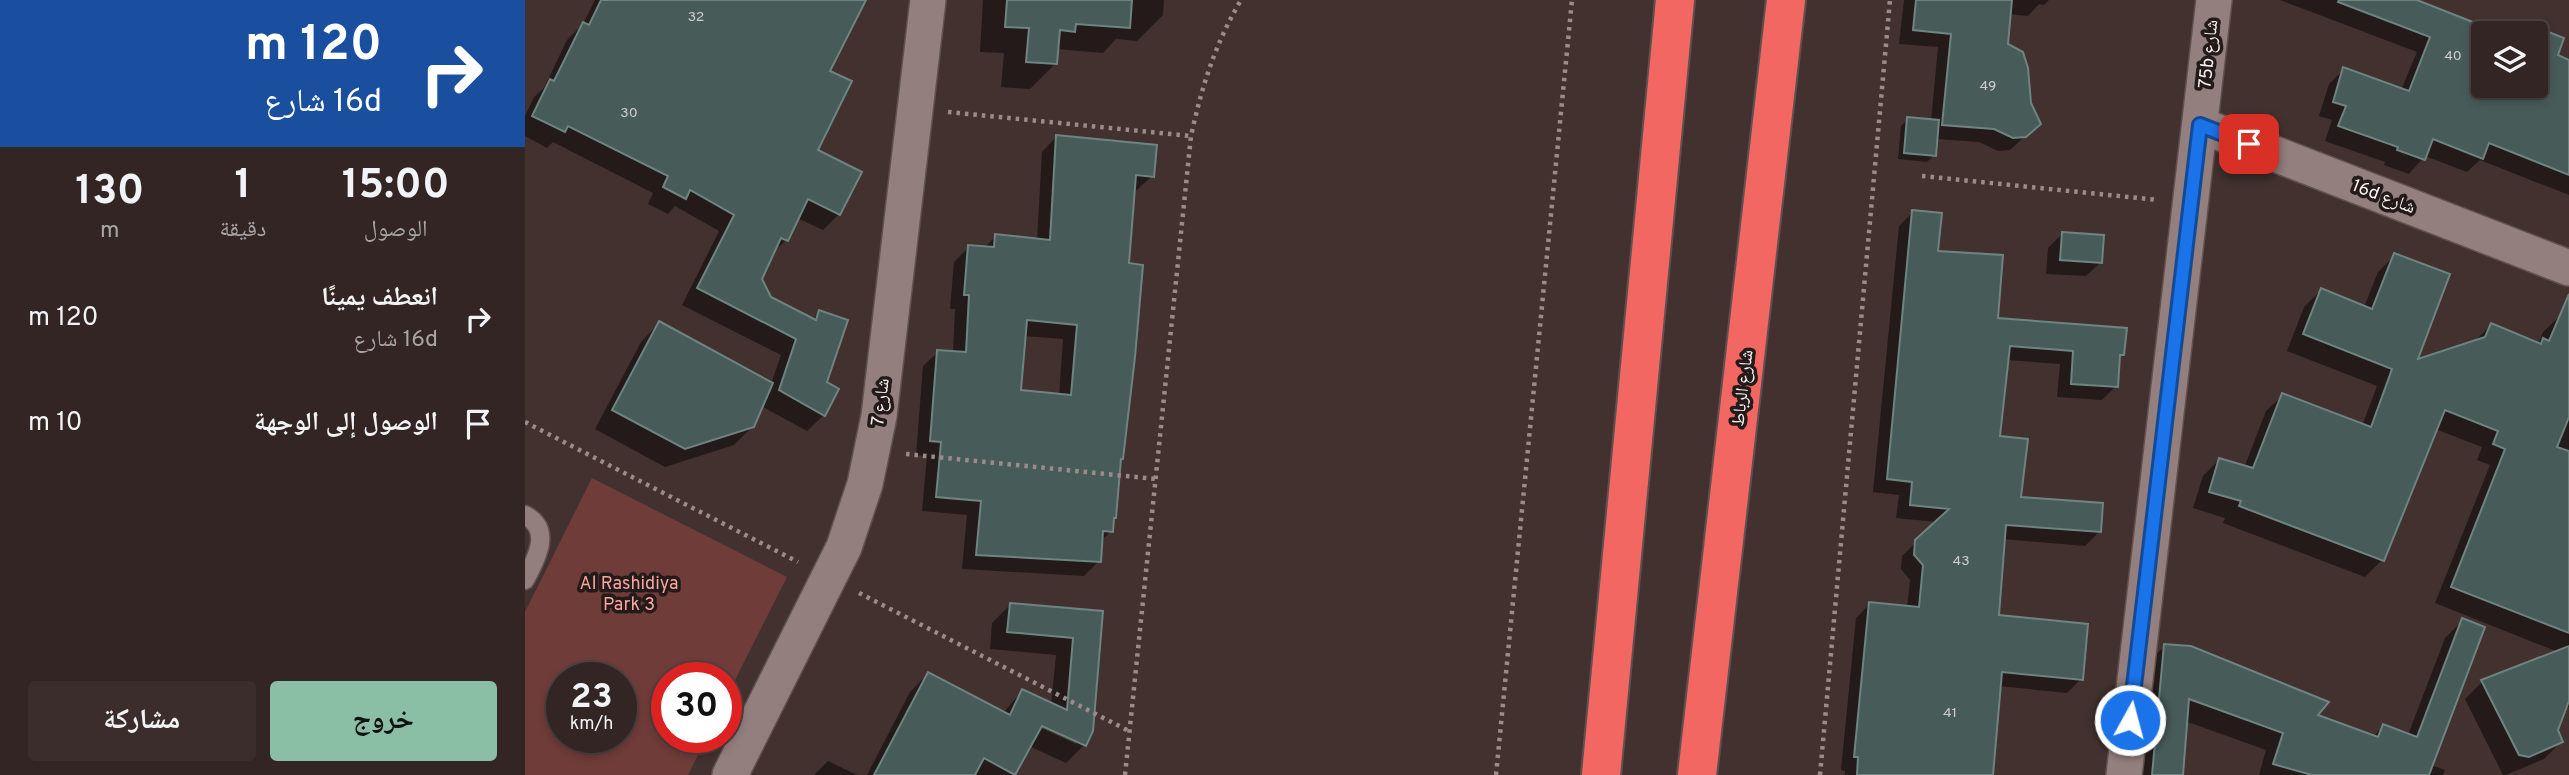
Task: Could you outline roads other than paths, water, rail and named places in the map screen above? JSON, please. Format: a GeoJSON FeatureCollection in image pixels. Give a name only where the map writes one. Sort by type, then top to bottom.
{"type":"FeatureCollection","features":[{"type":"Feature","properties":{"kind":"highway"},"geometry":{"type":"LineString","coordinates":[[1601,775],[1675,0]]}},
{"type":"Feature","properties":{"kind":"highway","name":"شارع الرباط"},"geometry":{"type":"LineString","coordinates":[[1700,764],[1786,0]]}},
{"type":"Feature","properties":{"kind":"street","name":"شارع 7"},"geometry":{"type":"LineString","coordinates":[[730,775],[844,547],[856,516],[873,451],[928,0]]}},
{"type":"Feature","properties":{"kind":"street","name":"75b شارع"},"geometry":{"type":"LineString","coordinates":[[2124,775],[2214,0]]}},
{"type":"Feature","properties":{"kind":"street","name":"16d شارع"},"geometry":{"type":"LineString","coordinates":[[2200,125],[2569,268]]}},
{"type":"Feature","properties":{"kind":"lane"},"geometry":{"type":"LineString","coordinates":[[525,515],[534,520],[541,536],[537,557],[525,580]]}},
{"type":"Feature","properties":{"kind":"park label","name":"Al Rashidiya Park 3"},"geometry":{"type":"Point","coordinates":[629,593]}}]}
